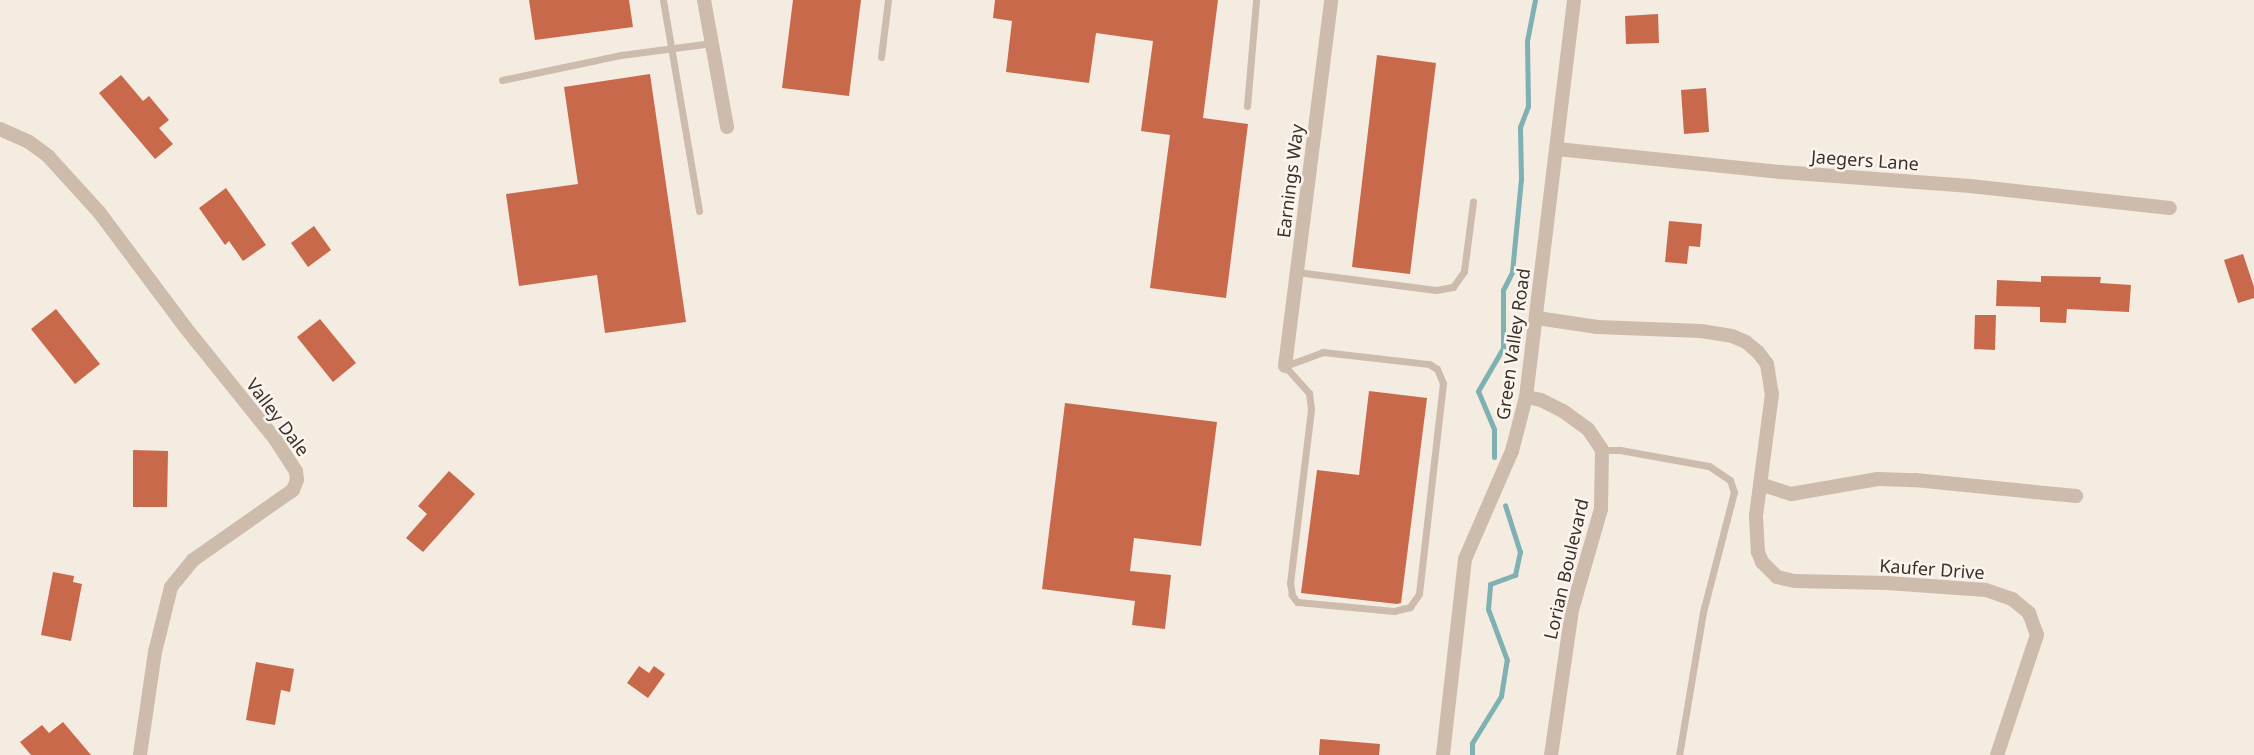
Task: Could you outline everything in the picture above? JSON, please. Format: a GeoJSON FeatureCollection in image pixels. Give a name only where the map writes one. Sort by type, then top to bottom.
{"type":"FeatureCollection","features":[{"type":"Feature","properties":{"kind":"street"},"geometry":{"type":"LineString","coordinates":[[704,0],[727,127]]}},
{"type":"Feature","properties":{"kind":"street","name":"Earnings Way"},"geometry":{"type":"LineString","coordinates":[[1285,366],[1327,0]]}},
{"type":"Feature","properties":{"kind":"street","name":"Green Valley Road"},"geometry":{"type":"LineString","coordinates":[[1443,755],[1465,559],[1512,451],[1526,397],[1574,0]]}},
{"type":"Feature","properties":{"kind":"street","name":"Valley Dale"},"geometry":{"type":"LineString","coordinates":[[0,129],[29,142],[48,156],[93,204],[185,327],[275,439],[296,471],[297,480],[293,490],[193,560],[171,587],[155,652],[140,755]]}},
{"type":"Feature","properties":{"kind":"street","name":"Jaegers Lane"},"geometry":{"type":"LineString","coordinates":[[1557,149],[1781,172],[1970,186],[2170,208]]}},
{"type":"Feature","properties":{"kind":"street","name":"Kaufer Drive"},"geometry":{"type":"LineString","coordinates":[[1537,318],[1597,327],[1701,331],[1732,336],[1746,342],[1767,364],[1771,379],[1772,394],[1756,516],[1758,552],[1769,572],[1795,581],[1887,583],[1986,590],[2012,599],[2029,613],[2037,634],[1997,755]]}},
{"type":"Feature","properties":{"kind":"street"},"geometry":{"type":"LineString","coordinates":[[1526,397],[1541,400],[1563,411],[1588,429],[1602,450]]}},
{"type":"Feature","properties":{"kind":"street","name":"Lorian Boulevard"},"geometry":{"type":"LineString","coordinates":[[1551,755],[1572,610],[1601,509],[1602,450]]}},
{"type":"Feature","properties":{"kind":"street"},"geometry":{"type":"LineString","coordinates":[[1760,484],[1791,494],[1878,479],[1915,480],[2076,496]]}},
{"type":"Feature","properties":{"kind":"lane"},"geometry":{"type":"LineString","coordinates":[[663,0],[699,211]]}},
{"type":"Feature","properties":{"kind":"lane"},"geometry":{"type":"LineString","coordinates":[[881,57],[888,0]]}},
{"type":"Feature","properties":{"kind":"lane"},"geometry":{"type":"LineString","coordinates":[[1247,106],[1256,0]]}},
{"type":"Feature","properties":{"kind":"lane"},"geometry":{"type":"LineString","coordinates":[[502,80],[621,55],[712,43]]}},
{"type":"Feature","properties":{"kind":"lane"},"geometry":{"type":"LineString","coordinates":[[1297,272],[1436,290],[1453,287],[1464,272],[1473,202]]}},
{"type":"Feature","properties":{"kind":"lane"},"geometry":{"type":"LineString","coordinates":[[1323,352],[1429,364],[1437,369],[1443,383],[1419,594],[1410,607],[1394,611],[1297,602],[1292,595],[1290,583],[1311,409],[1309,393],[1285,366],[1323,352]]}},
{"type":"Feature","properties":{"kind":"lane"},"geometry":{"type":"LineString","coordinates":[[1602,450],[1620,450],[1709,466],[1730,480],[1734,492],[1703,612],[1679,755]]}},
{"type":"Feature","properties":{"kind":"building"},"geometry":{"type":"Polygon","coordinates":[[[529,0],[629,0],[633,27],[535,40],[529,0]]]}},
{"type":"Feature","properties":{"kind":"building"},"geometry":{"type":"Polygon","coordinates":[[[793,0],[861,0],[849,96],[782,88],[793,0]]]}},
{"type":"Feature","properties":{"kind":"building"},"geometry":{"type":"Polygon","coordinates":[[[995,0],[1218,0],[1203,118],[1248,124],[1226,298],[1150,288],[1170,135],[1141,131],[1153,41],[1096,33],[1089,83],[1006,72],[1012,21],[993,18],[995,0]]]}},
{"type":"Feature","properties":{"kind":"building"},"geometry":{"type":"Polygon","coordinates":[[[1658,14],[1659,43],[1626,44],[1625,16],[1658,14]]]}},
{"type":"Feature","properties":{"kind":"building"},"geometry":{"type":"Polygon","coordinates":[[[1377,55],[1436,63],[1410,274],[1352,267],[1377,55]]]}},
{"type":"Feature","properties":{"kind":"building"},"geometry":{"type":"Polygon","coordinates":[[[650,74],[686,322],[605,333],[597,275],[519,286],[506,194],[578,184],[564,87],[650,74]]]}},
{"type":"Feature","properties":{"kind":"building"},"geometry":{"type":"Polygon","coordinates":[[[121,75],[143,101],[149,96],[169,120],[159,128],[173,144],[155,159],[99,93],[121,75]]]}},
{"type":"Feature","properties":{"kind":"building"},"geometry":{"type":"Polygon","coordinates":[[[1706,88],[1709,132],[1684,134],[1681,90],[1706,88]]]}},
{"type":"Feature","properties":{"kind":"building"},"geometry":{"type":"Polygon","coordinates":[[[226,188],[266,245],[243,261],[229,241],[225,245],[199,208],[226,188]]]}},
{"type":"Feature","properties":{"kind":"building"},"geometry":{"type":"Polygon","coordinates":[[[1669,221],[1702,224],[1700,247],[1689,246],[1687,264],[1665,262],[1669,221]]]}},
{"type":"Feature","properties":{"kind":"building"},"geometry":{"type":"Polygon","coordinates":[[[314,226],[331,250],[308,267],[291,243],[314,226]]]}},
{"type":"Feature","properties":{"kind":"building"},"geometry":{"type":"Polygon","coordinates":[[[2243,254],[2254,287],[2254,298],[2238,303],[2224,260],[2243,254]]]}},
{"type":"Feature","properties":{"kind":"building"},"geometry":{"type":"Polygon","coordinates":[[[2041,276],[2101,277],[2100,283],[2131,285],[2129,312],[2067,309],[2066,323],[2040,322],[2040,307],[1996,306],[1997,280],[2041,282],[2041,276]]]}},
{"type":"Feature","properties":{"kind":"building"},"geometry":{"type":"Polygon","coordinates":[[[56,309],[100,364],[75,384],[31,329],[56,309]]]}},
{"type":"Feature","properties":{"kind":"building"},"geometry":{"type":"Polygon","coordinates":[[[1975,315],[1996,315],[1995,350],[1974,349],[1975,315]]]}},
{"type":"Feature","properties":{"kind":"building"},"geometry":{"type":"Polygon","coordinates":[[[320,319],[356,363],[333,382],[297,337],[320,319]]]}},
{"type":"Feature","properties":{"kind":"building"},"geometry":{"type":"Polygon","coordinates":[[[1369,391],[1427,398],[1401,603],[1397,604],[1301,593],[1317,470],[1359,475],[1369,391]]]}},
{"type":"Feature","properties":{"kind":"building"},"geometry":{"type":"Polygon","coordinates":[[[1065,403],[1217,422],[1201,546],[1134,538],[1130,571],[1171,575],[1165,629],[1132,625],[1135,601],[1042,589],[1065,403]]]}},
{"type":"Feature","properties":{"kind":"building"},"geometry":{"type":"Polygon","coordinates":[[[133,450],[168,451],[167,507],[133,507],[133,450]]]}},
{"type":"Feature","properties":{"kind":"building"},"geometry":{"type":"Polygon","coordinates":[[[449,471],[475,494],[423,552],[406,538],[427,514],[418,506],[449,471]]]}},
{"type":"Feature","properties":{"kind":"building"},"geometry":{"type":"Polygon","coordinates":[[[53,572],[74,576],[73,582],[82,584],[71,641],[41,635],[53,572]]]}},
{"type":"Feature","properties":{"kind":"building"},"geometry":{"type":"Polygon","coordinates":[[[256,662],[294,669],[290,692],[281,690],[275,725],[246,720],[256,662]]]}},
{"type":"Feature","properties":{"kind":"building"},"geometry":{"type":"Polygon","coordinates":[[[639,666],[649,673],[654,666],[665,674],[648,698],[627,683],[639,666]]]}},
{"type":"Feature","properties":{"kind":"building"},"geometry":{"type":"Polygon","coordinates":[[[63,722],[91,755],[31,755],[20,742],[42,725],[49,733],[63,722]]]}},
{"type":"Feature","properties":{"kind":"building"},"geometry":{"type":"Polygon","coordinates":[[[1320,739],[1380,744],[1379,755],[1319,755],[1320,739]]]}},
{"type":"Feature","properties":{"kind":"waterway"},"geometry":{"type":"LineString","coordinates":[[1494,457],[1494,429],[1478,391],[1503,348],[1503,290],[1512,272],[1521,179],[1520,127],[1528,106],[1527,41],[1535,0]]}},
{"type":"Feature","properties":{"kind":"waterway"},"geometry":{"type":"LineString","coordinates":[[1472,755],[1472,743],[1501,696],[1507,660],[1488,609],[1490,584],[1515,575],[1520,552],[1505,505]]}}]}
